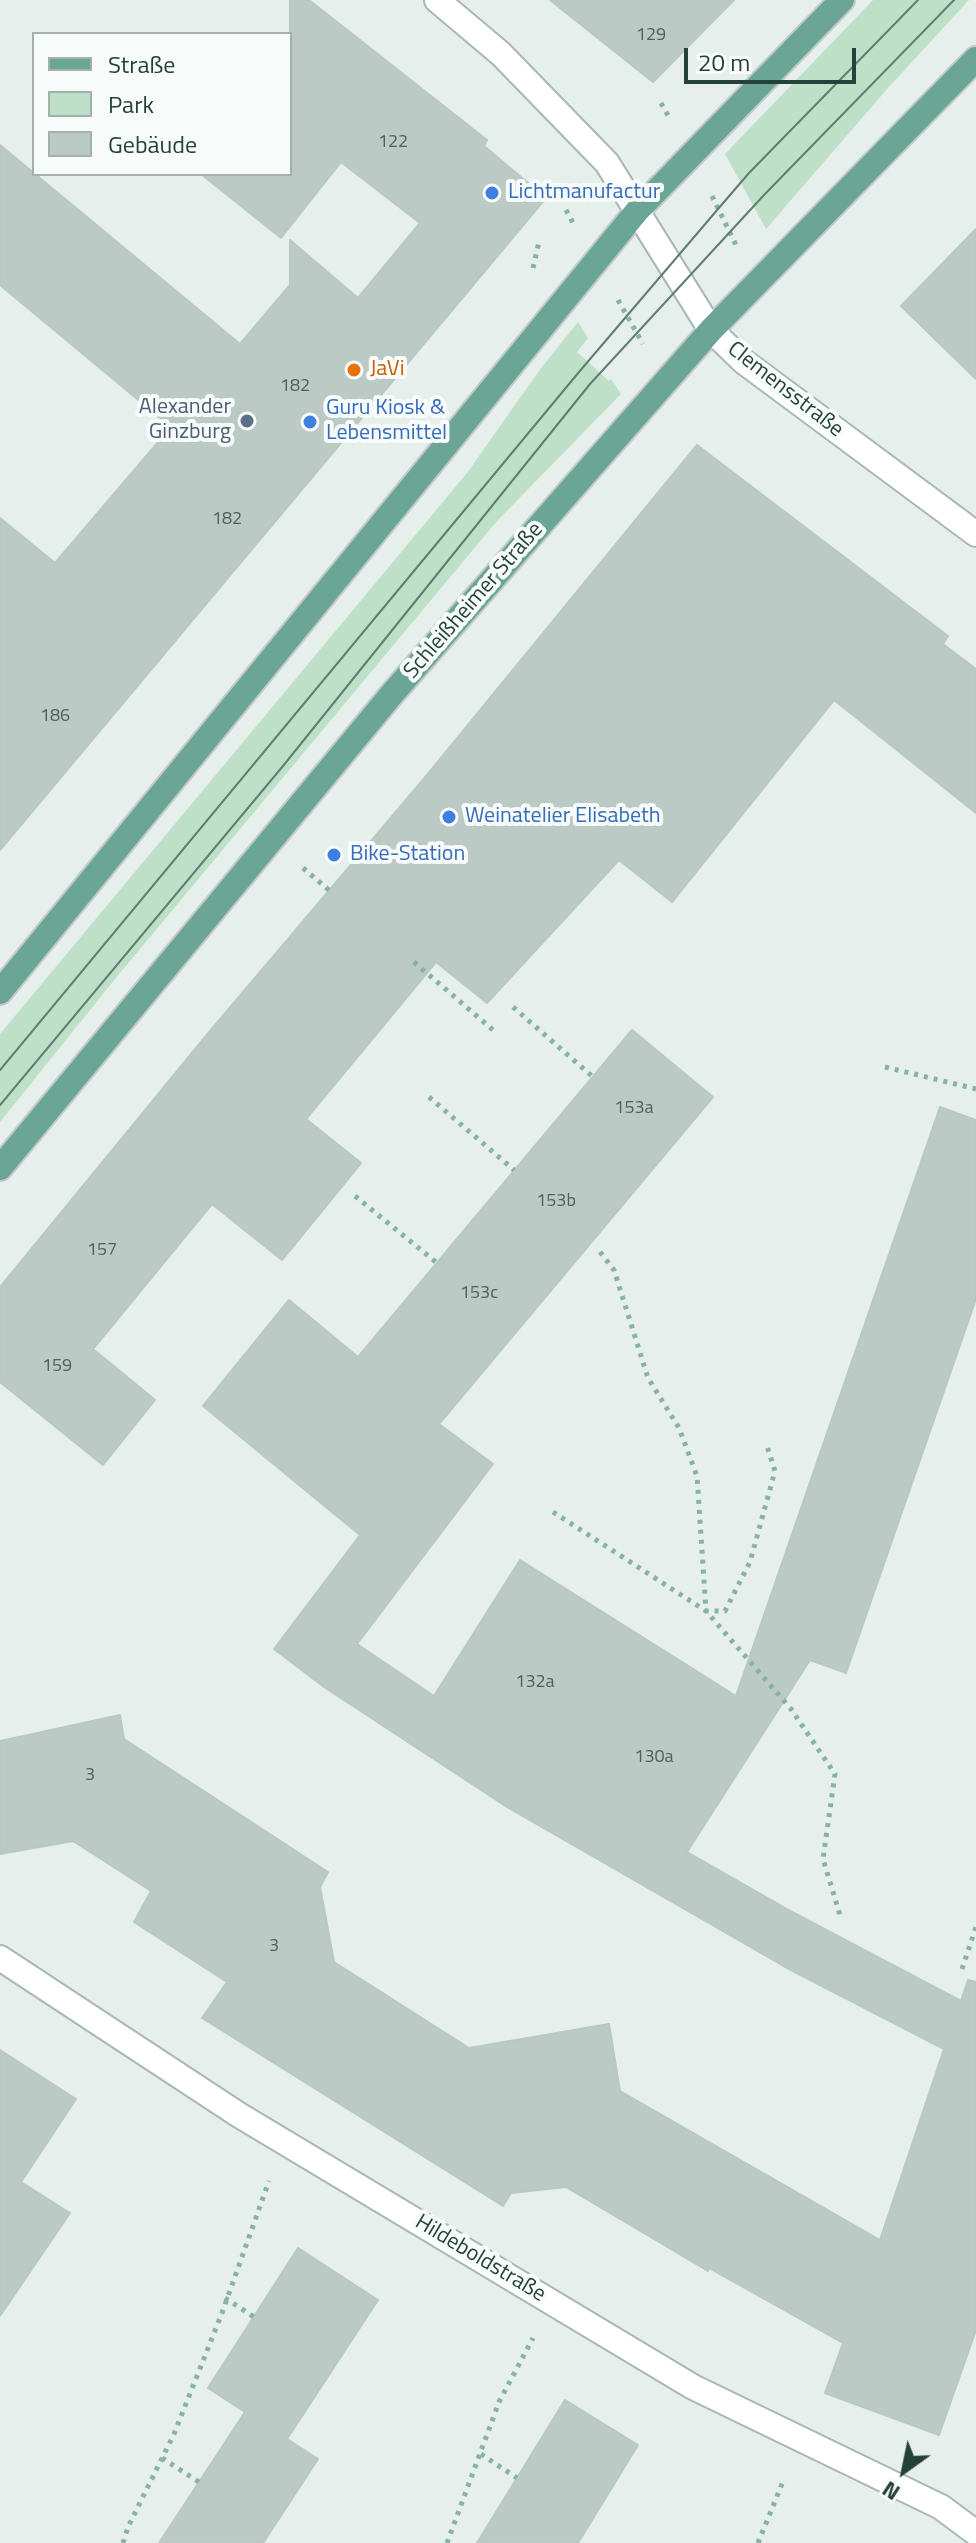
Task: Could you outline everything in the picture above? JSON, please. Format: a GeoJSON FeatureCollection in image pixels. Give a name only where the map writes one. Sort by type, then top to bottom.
{"type":"FeatureCollection","features":[{"type":"Feature","properties":{"kind":"main road"},"geometry":{"type":"LineString","coordinates":[[0,992],[637,211],[842,0]]}},
{"type":"Feature","properties":{"kind":"main road","name":"Schleißheimer Straße"},"geometry":{"type":"LineString","coordinates":[[0,1168],[392,694],[711,330],[976,59]]}},
{"type":"Feature","properties":{"kind":"street","name":"Clemensstraße"},"geometry":{"type":"LineString","coordinates":[[437,0],[501,54],[607,163],[711,330],[743,361],[976,534]]}},
{"type":"Feature","properties":{"kind":"street","name":"Hildeboldstraße"},"geometry":{"type":"LineString","coordinates":[[0,1958],[282,2141],[693,2387],[941,2507],[976,2533]]}},
{"type":"Feature","properties":{"kind":"path"},"geometry":{"type":"LineString","coordinates":[[661,103],[692,155],[755,285]]}},
{"type":"Feature","properties":{"kind":"path"},"geometry":{"type":"LineString","coordinates":[[566,210],[666,383]]}},
{"type":"Feature","properties":{"kind":"path"},"geometry":{"type":"LineString","coordinates":[[300,866],[330,891]]}},
{"type":"Feature","properties":{"kind":"path"},"geometry":{"type":"LineString","coordinates":[[414,962],[493,1030]]}},
{"type":"Feature","properties":{"kind":"path"},"geometry":{"type":"LineString","coordinates":[[513,1007],[593,1077]]}},
{"type":"Feature","properties":{"kind":"path"},"geometry":{"type":"LineString","coordinates":[[885,1067],[976,1089]]}},
{"type":"Feature","properties":{"kind":"path"},"geometry":{"type":"LineString","coordinates":[[429,1097],[514,1170]]}},
{"type":"Feature","properties":{"kind":"path"},"geometry":{"type":"LineString","coordinates":[[355,1196],[437,1263]]}},
{"type":"Feature","properties":{"kind":"path"},"geometry":{"type":"LineString","coordinates":[[600,1252],[614,1270],[648,1378],[679,1428],[697,1476],[706,1611]]}},
{"type":"Feature","properties":{"kind":"path"},"geometry":{"type":"LineString","coordinates":[[706,1611],[725,1611],[750,1562],[775,1471],[767,1446]]}},
{"type":"Feature","properties":{"kind":"path"},"geometry":{"type":"LineString","coordinates":[[553,1512],[706,1611],[791,1709],[835,1774],[823,1859],[840,1915]]}},
{"type":"Feature","properties":{"kind":"path"},"geometry":{"type":"LineString","coordinates":[[962,1969],[976,1927]]}},
{"type":"Feature","properties":{"kind":"path"},"geometry":{"type":"LineString","coordinates":[[123,2543],[217,2327],[282,2141]]}},
{"type":"Feature","properties":{"kind":"path"},"geometry":{"type":"LineString","coordinates":[[225,2298],[254,2317]]}},
{"type":"Feature","properties":{"kind":"path"},"geometry":{"type":"LineString","coordinates":[[447,2543],[499,2402],[552,2302]]}},
{"type":"Feature","properties":{"kind":"path"},"geometry":{"type":"LineString","coordinates":[[758,2543],[801,2437]]}},
{"type":"Feature","properties":{"kind":"path"},"geometry":{"type":"LineString","coordinates":[[481,2454],[517,2478]]}},
{"type":"Feature","properties":{"kind":"path"},"geometry":{"type":"LineString","coordinates":[[162,2458],[199,2482]]}},
{"type":"Feature","properties":{"kind":"green space"},"geometry":{"type":"Polygon","coordinates":[[[873,0],[969,0],[766,229],[725,154],[873,0]]]}},
{"type":"Feature","properties":{"kind":"green space"},"geometry":{"type":"Polygon","coordinates":[[[578,322],[588,338],[577,352],[609,381],[611,379],[621,394],[497,521],[115,979],[0,1122],[0,1034],[467,473],[541,368],[578,322]]]}},
{"type":"Feature","properties":{"kind":"building"},"geometry":{"type":"Polygon","coordinates":[[[290,0],[309,0],[487,140],[484,146],[546,198],[0,850],[0,518],[55,563],[171,427],[0,285],[0,145],[32,172],[32,176],[37,176],[240,344],[290,285],[290,240],[358,298],[420,223],[341,162],[281,238],[204,176],[292,176],[290,0]]]}},
{"type":"Feature","properties":{"kind":"building"},"geometry":{"type":"Polygon","coordinates":[[[550,0],[734,0],[653,82],[550,0]]]}},
{"type":"Feature","properties":{"kind":"building"},"geometry":{"type":"Polygon","coordinates":[[[976,229],[976,379],[901,306],[976,229]]]}},
{"type":"Feature","properties":{"kind":"building"},"geometry":{"type":"Polygon","coordinates":[[[697,445],[948,636],[943,644],[976,669],[976,813],[834,700],[672,902],[619,860],[487,1003],[436,962],[306,1119],[361,1163],[282,1260],[212,1204],[93,1349],[155,1400],[103,1465],[0,1382],[0,1287],[205,1037],[427,775],[697,445]]]}},
{"type":"Feature","properties":{"kind":"building"},"geometry":{"type":"Polygon","coordinates":[[[632,1030],[713,1097],[439,1424],[493,1464],[357,1644],[434,1696],[520,1560],[736,1696],[940,1107],[976,1120],[976,1299],[846,1673],[810,1660],[687,1852],[794,1913],[961,2001],[968,1980],[976,1982],[976,2330],[939,2435],[825,2393],[843,2343],[709,2268],[708,2271],[566,2187],[511,2193],[503,2206],[202,2018],[227,1982],[134,1922],[151,1891],[73,1841],[0,1854],[0,1741],[120,1715],[124,1739],[328,1872],[320,1887],[334,1962],[469,2048],[609,2024],[620,2091],[880,2240],[944,2049],[787,1968],[507,1807],[324,1687],[274,1649],[360,1535],[203,1406],[289,1300],[358,1357],[632,1030]]]}},
{"type":"Feature","properties":{"kind":"building"},"geometry":{"type":"Polygon","coordinates":[[[0,2050],[76,2099],[21,2182],[70,2213],[0,2316],[0,2050]]]}},
{"type":"Feature","properties":{"kind":"building"},"geometry":{"type":"Polygon","coordinates":[[[298,2248],[378,2300],[287,2439],[318,2459],[263,2543],[159,2543],[245,2412],[208,2388],[298,2248]]]}},
{"type":"Feature","properties":{"kind":"building"},"geometry":{"type":"Polygon","coordinates":[[[565,2400],[638,2445],[578,2543],[477,2543],[565,2400]]]}},
{"type":"Feature","properties":{"kind":"tram line"},"geometry":{"type":"LineString","coordinates":[[0,1070],[718,209],[749,173],[918,0]]}},
{"type":"Feature","properties":{"kind":"tram line"},"geometry":{"type":"LineString","coordinates":[[0,1105],[283,766],[590,384],[764,195],[954,0]]}},
{"type":"Feature","properties":{"kind":"place","name":"Lichtmanufactur"},"geometry":{"type":"Point","coordinates":[492,193]}},
{"type":"Feature","properties":{"kind":"place","name":"JaVi"},"geometry":{"type":"Point","coordinates":[354,370]}},
{"type":"Feature","properties":{"kind":"place","name":"Alexander Ginzburg"},"geometry":{"type":"Point","coordinates":[247,421]}},
{"type":"Feature","properties":{"kind":"place","name":"Guru Kiosk & Lebensmittel"},"geometry":{"type":"Point","coordinates":[310,422]}},
{"type":"Feature","properties":{"kind":"place","name":"Weinatelier Elisabeth"},"geometry":{"type":"Point","coordinates":[449,817]}},
{"type":"Feature","properties":{"kind":"place","name":"Bike-Station"},"geometry":{"type":"Point","coordinates":[334,855]}}]}
